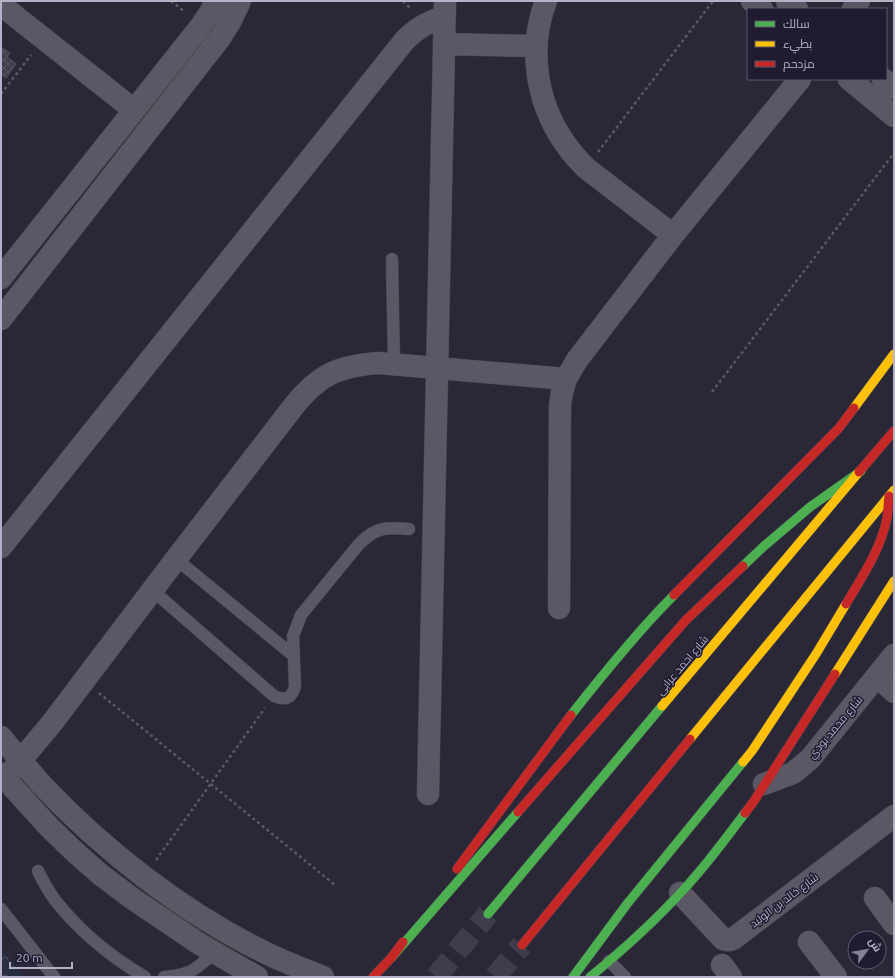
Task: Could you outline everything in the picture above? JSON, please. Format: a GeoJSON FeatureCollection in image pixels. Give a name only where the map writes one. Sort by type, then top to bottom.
{"type":"FeatureCollection","features":[{"type":"Feature","properties":{"kind":"main road"},"geometry":{"type":"LineString","coordinates":[[392,957],[559,731],[608,668],[661,608],[839,428],[894,354]]}},
{"type":"Feature","properties":{"kind":"main road","name":"شارع احمد عرابى"},"geometry":{"type":"LineString","coordinates":[[488,914],[894,431]]}},
{"type":"Feature","properties":{"kind":"main road"},"geometry":{"type":"LineString","coordinates":[[373,977],[686,620],[763,547],[810,507],[861,471]]}},
{"type":"Feature","properties":{"kind":"main road"},"geometry":{"type":"LineString","coordinates":[[522,945],[891,493]]}},
{"type":"Feature","properties":{"kind":"main road"},"geometry":{"type":"LineString","coordinates":[[573,977],[628,904],[752,751],[774,719],[816,654],[870,563],[881,539],[887,518],[891,493]]}},
{"type":"Feature","properties":{"kind":"main road"},"geometry":{"type":"LineString","coordinates":[[590,977],[628,945],[680,893],[710,860],[754,801],[894,581]]}},
{"type":"Feature","properties":{"kind":"street"},"geometry":{"type":"LineString","coordinates":[[1,278],[201,26],[216,1]]}},
{"type":"Feature","properties":{"kind":"street"},"geometry":{"type":"LineString","coordinates":[[1,319],[220,38],[240,1]]}},
{"type":"Feature","properties":{"kind":"street"},"geometry":{"type":"LineString","coordinates":[[546,1],[538,32],[536,63],[542,97],[555,128],[574,155],[586,168],[673,235]]}},
{"type":"Feature","properties":{"kind":"street"},"geometry":{"type":"LineString","coordinates":[[752,1],[761,8]]}},
{"type":"Feature","properties":{"kind":"street"},"geometry":{"type":"LineString","coordinates":[[787,1],[796,8]]}},
{"type":"Feature","properties":{"kind":"street"},"geometry":{"type":"LineString","coordinates":[[1,5],[134,110]]}},
{"type":"Feature","properties":{"kind":"street"},"geometry":{"type":"LineString","coordinates":[[428,794],[445,9]]}},
{"type":"Feature","properties":{"kind":"street"},"geometry":{"type":"LineString","coordinates":[[1,547],[405,40],[414,31],[445,9]]}},
{"type":"Feature","properties":{"kind":"street"},"geometry":{"type":"LineString","coordinates":[[444,44],[536,46]]}},
{"type":"Feature","properties":{"kind":"street"},"geometry":{"type":"LineString","coordinates":[[559,608],[560,405],[566,379],[577,360],[673,235],[799,80]]}},
{"type":"Feature","properties":{"kind":"street"},"geometry":{"type":"LineString","coordinates":[[850,80],[894,116]]}},
{"type":"Feature","properties":{"kind":"street"},"geometry":{"type":"LineString","coordinates":[[884,80],[894,88]]}},
{"type":"Feature","properties":{"kind":"street"},"geometry":{"type":"LineString","coordinates":[[72,189],[90,205]]}},
{"type":"Feature","properties":{"kind":"street"},"geometry":{"type":"LineString","coordinates":[[257,977],[165,922],[101,875],[51,829],[2,778],[52,724],[152,590],[303,394],[315,383],[330,374],[345,368],[361,364],[378,363],[566,379]]}},
{"type":"Feature","properties":{"kind":"street","name":"شارع محمد بودي"},"geometry":{"type":"LineString","coordinates":[[764,784],[793,773],[810,759],[894,655]]}},
{"type":"Feature","properties":{"kind":"street"},"geometry":{"type":"LineString","coordinates":[[877,676],[894,692]]}},
{"type":"Feature","properties":{"kind":"street"},"geometry":{"type":"LineString","coordinates":[[1,736],[43,786],[117,855],[144,876],[182,904],[237,938],[264,952],[323,977]]}},
{"type":"Feature","properties":{"kind":"street","name":"شارع خالد بن الوليد"},"geometry":{"type":"LineString","coordinates":[[680,893],[723,939],[730,941],[894,816]]}},
{"type":"Feature","properties":{"kind":"street"},"geometry":{"type":"LineString","coordinates":[[875,898],[894,924]]}},
{"type":"Feature","properties":{"kind":"street"},"geometry":{"type":"LineString","coordinates":[[809,942],[836,977]]}},
{"type":"Feature","properties":{"kind":"lane"},"geometry":{"type":"LineString","coordinates":[[392,259],[394,364]]}},
{"type":"Feature","properties":{"kind":"lane"},"geometry":{"type":"LineString","coordinates":[[152,590],[274,696],[285,699],[294,691],[295,686],[293,636],[301,615],[359,544],[368,536],[378,530],[390,528],[409,529]]}},
{"type":"Feature","properties":{"kind":"lane"},"geometry":{"type":"LineString","coordinates":[[176,559],[294,656]]}},
{"type":"Feature","properties":{"kind":"lane"},"geometry":{"type":"LineString","coordinates":[[38,871],[55,900],[88,936],[107,952],[145,977]]}},
{"type":"Feature","properties":{"kind":"lane"},"geometry":{"type":"LineString","coordinates":[[1,909],[54,977]]}},
{"type":"Feature","properties":{"kind":"lane"},"geometry":{"type":"LineString","coordinates":[[164,977],[179,976],[192,971],[199,967],[215,952]]}},
{"type":"Feature","properties":{"kind":"lane"},"geometry":{"type":"LineString","coordinates":[[609,961],[625,977]]}},
{"type":"Feature","properties":{"kind":"path"},"geometry":{"type":"LineString","coordinates":[[586,168],[713,1]]}},
{"type":"Feature","properties":{"kind":"path"},"geometry":{"type":"LineString","coordinates":[[1,94],[44,39]]}},
{"type":"Feature","properties":{"kind":"path"},"geometry":{"type":"LineString","coordinates":[[712,392],[894,153]]}},
{"type":"Feature","properties":{"kind":"path"},"geometry":{"type":"LineString","coordinates":[[84,681],[335,885]]}},
{"type":"Feature","properties":{"kind":"path"},"geometry":{"type":"LineString","coordinates":[[144,876],[274,696]]}},
{"type":"Feature","properties":{"kind":"green space"},"geometry":{"type":"Polygon","coordinates":[[[1,948],[23,977],[1,977],[1,948]]]}},
{"type":"Feature","properties":{"kind":"building"},"geometry":{"type":"Polygon","coordinates":[[[1,47],[10,53],[7,57],[16,64],[6,78],[1,74],[1,47]]]}},
{"type":"Feature","properties":{"kind":"tunnel"},"geometry":{"type":"LineString","coordinates":[[436,977],[488,914]]}},
{"type":"Feature","properties":{"kind":"tunnel"},"geometry":{"type":"LineString","coordinates":[[495,977],[522,945]]}},
{"type":"Feature","properties":{"kind":"traffic: fast"},"geometry":{"type":"LineString","coordinates":[[743,566],[810,507],[861,471]]}},
{"type":"Feature","properties":{"kind":"traffic: fast"},"geometry":{"type":"LineString","coordinates":[[571,715],[621,653],[674,595]]}},
{"type":"Feature","properties":{"kind":"traffic: fast"},"geometry":{"type":"LineString","coordinates":[[488,914],[662,706]]}},
{"type":"Feature","properties":{"kind":"traffic: fast"},"geometry":{"type":"LineString","coordinates":[[573,977],[627,904],[743,762]]}},
{"type":"Feature","properties":{"kind":"traffic: fast"},"geometry":{"type":"LineString","coordinates":[[392,957],[518,812]]}},
{"type":"Feature","properties":{"kind":"traffic: fast"},"geometry":{"type":"LineString","coordinates":[[590,977],[660,915],[689,883],[745,813]]}},
{"type":"Feature","properties":{"kind":"traffic: slow"},"geometry":{"type":"LineString","coordinates":[[854,408],[894,354]]}},
{"type":"Feature","properties":{"kind":"traffic: slow"},"geometry":{"type":"LineString","coordinates":[[662,706],[859,472]]}},
{"type":"Feature","properties":{"kind":"traffic: slow"},"geometry":{"type":"LineString","coordinates":[[690,739],[894,490]]}},
{"type":"Feature","properties":{"kind":"traffic: slow"},"geometry":{"type":"LineString","coordinates":[[835,674],[894,581]]}},
{"type":"Feature","properties":{"kind":"traffic: slow"},"geometry":{"type":"LineString","coordinates":[[743,762],[752,751],[816,654],[846,604]]}},
{"type":"Feature","properties":{"kind":"traffic: jam"},"geometry":{"type":"LineString","coordinates":[[674,595],[839,428],[854,408]]}},
{"type":"Feature","properties":{"kind":"traffic: jam"},"geometry":{"type":"LineString","coordinates":[[859,472],[894,431]]}},
{"type":"Feature","properties":{"kind":"traffic: jam"},"geometry":{"type":"LineString","coordinates":[[846,604],[876,552],[887,518],[889,496]]}},
{"type":"Feature","properties":{"kind":"traffic: jam"},"geometry":{"type":"LineString","coordinates":[[518,812],[686,620],[743,566]]}},
{"type":"Feature","properties":{"kind":"traffic: jam"},"geometry":{"type":"LineString","coordinates":[[745,813],[835,674]]}},
{"type":"Feature","properties":{"kind":"traffic: jam"},"geometry":{"type":"LineString","coordinates":[[457,869],[571,715]]}},
{"type":"Feature","properties":{"kind":"traffic: jam"},"geometry":{"type":"LineString","coordinates":[[522,945],[690,739]]}},
{"type":"Feature","properties":{"kind":"traffic: jam"},"geometry":{"type":"LineString","coordinates":[[373,977],[392,957],[403,942]]}}]}
